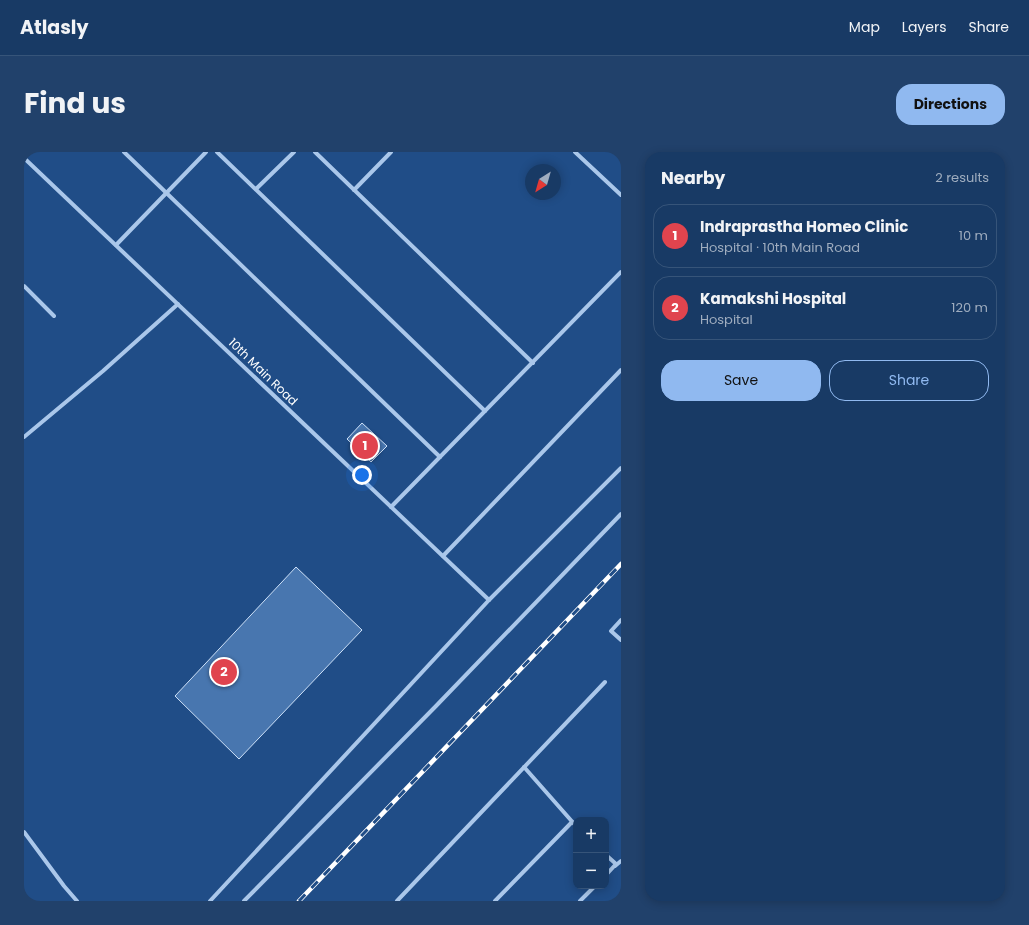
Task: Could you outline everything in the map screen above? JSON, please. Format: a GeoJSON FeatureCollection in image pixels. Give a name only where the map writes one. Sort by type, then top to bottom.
{"type":"FeatureCollection","features":[{"type":"Feature","properties":{"kind":"street"},"geometry":{"type":"LineString","coordinates":[[124,152],[440,457]]}},
{"type":"Feature","properties":{"kind":"street"},"geometry":{"type":"LineString","coordinates":[[116,245],[206,152]]}},
{"type":"Feature","properties":{"kind":"street"},"geometry":{"type":"LineString","coordinates":[[218,152],[485,411]]}},
{"type":"Feature","properties":{"kind":"street"},"geometry":{"type":"LineString","coordinates":[[256,190],[294,152]]}},
{"type":"Feature","properties":{"kind":"street"},"geometry":{"type":"LineString","coordinates":[[315,152],[533,362]]}},
{"type":"Feature","properties":{"kind":"street"},"geometry":{"type":"LineString","coordinates":[[354,190],[391,152]]}},
{"type":"Feature","properties":{"kind":"street"},"geometry":{"type":"LineString","coordinates":[[575,152],[621,195]]}},
{"type":"Feature","properties":{"kind":"street","name":"10th Main Road"},"geometry":{"type":"LineString","coordinates":[[24,158],[489,600]]}},
{"type":"Feature","properties":{"kind":"street"},"geometry":{"type":"LineString","coordinates":[[391,507],[621,272]]}},
{"type":"Feature","properties":{"kind":"street"},"geometry":{"type":"LineString","coordinates":[[24,286],[54,316]]}},
{"type":"Feature","properties":{"kind":"street"},"geometry":{"type":"LineString","coordinates":[[24,437],[103,371],[178,304]]}},
{"type":"Feature","properties":{"kind":"street"},"geometry":{"type":"LineString","coordinates":[[443,556],[621,370]]}},
{"type":"Feature","properties":{"kind":"street"},"geometry":{"type":"LineString","coordinates":[[210,901],[489,600],[621,468]]}},
{"type":"Feature","properties":{"kind":"street"},"geometry":{"type":"LineString","coordinates":[[244,901],[436,706],[621,514]]}},
{"type":"Feature","properties":{"kind":"street"},"geometry":{"type":"LineString","coordinates":[[621,620],[611,631],[621,640]]}},
{"type":"Feature","properties":{"kind":"street"},"geometry":{"type":"LineString","coordinates":[[397,901],[605,682]]}},
{"type":"Feature","properties":{"kind":"street"},"geometry":{"type":"LineString","coordinates":[[495,901],[572,822],[524,767]]}},
{"type":"Feature","properties":{"kind":"street"},"geometry":{"type":"LineString","coordinates":[[24,832],[77,901]]}},
{"type":"Feature","properties":{"kind":"street"},"geometry":{"type":"LineString","coordinates":[[609,858],[616,864],[610,871]]}},
{"type":"Feature","properties":{"kind":"street"},"geometry":{"type":"LineString","coordinates":[[610,871],[621,861]]}},
{"type":"Feature","properties":{"kind":"street"},"geometry":{"type":"LineString","coordinates":[[580,901],[592,889]]}},
{"type":"Feature","properties":{"kind":"building"},"geometry":{"type":"Polygon","coordinates":[[[362,423],[387,446],[371,462],[347,439],[362,423]]]}},
{"type":"Feature","properties":{"kind":"building"},"geometry":{"type":"Polygon","coordinates":[[[296,567],[362,630],[239,759],[175,696],[296,567]]]}},
{"type":"Feature","properties":{"kind":"railway"},"geometry":{"type":"LineString","coordinates":[[299,901],[621,564]]}},
{"type":"Feature","properties":{"kind":"place","name":"Indraprastha Homeo Clinic"},"geometry":{"type":"Point","coordinates":[365,446]}},
{"type":"Feature","properties":{"kind":"place","name":"Kamakshi Hospital"},"geometry":{"type":"Point","coordinates":[224,672]}}]}
